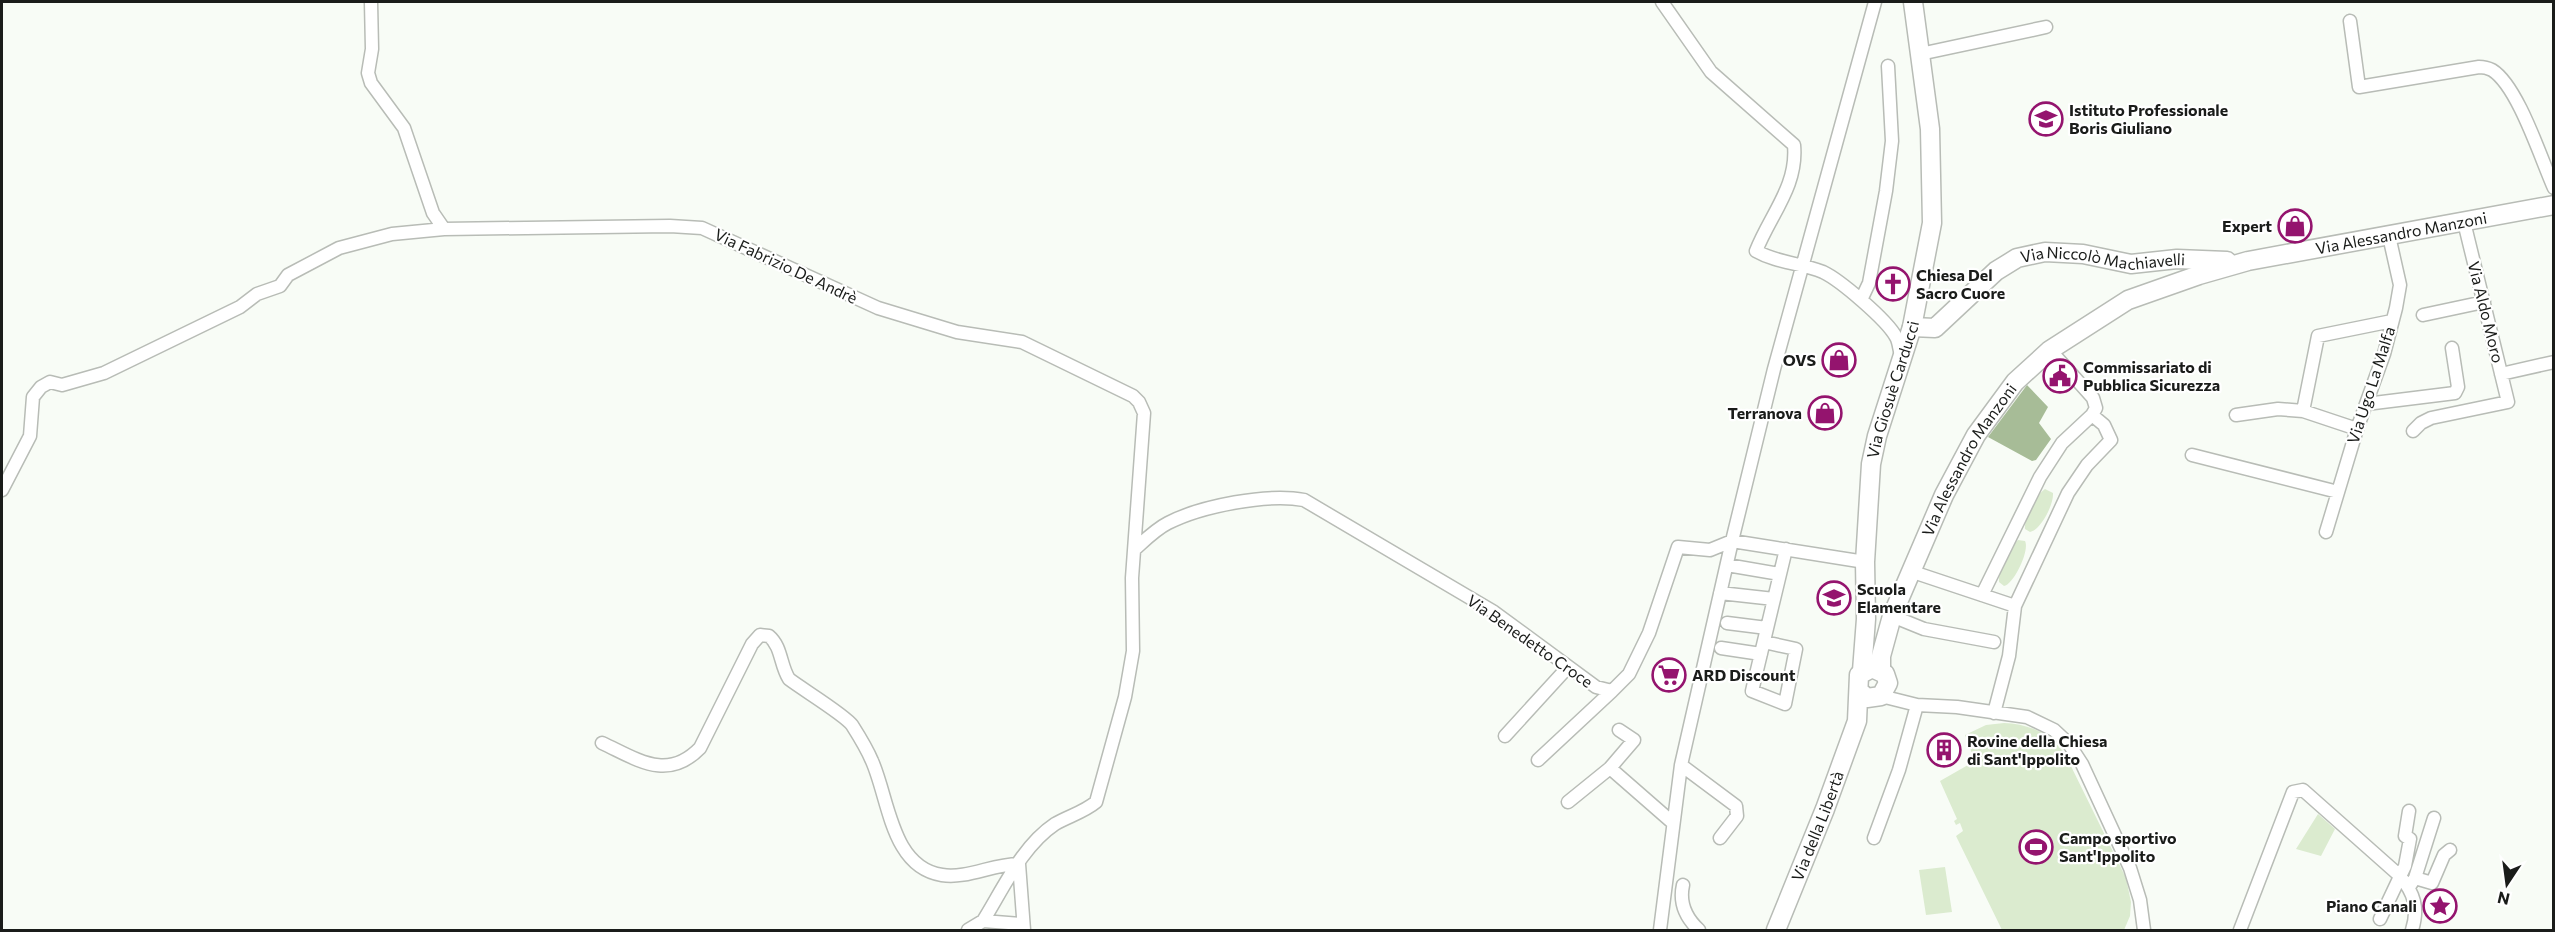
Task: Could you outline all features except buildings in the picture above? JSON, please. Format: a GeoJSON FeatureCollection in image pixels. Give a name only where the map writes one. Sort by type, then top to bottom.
{"type":"FeatureCollection","features":[{"type":"Feature","properties":{"kind":"main road","name":"Via Giosuè Carducci"},"geometry":{"type":"LineString","coordinates":[[1876,688],[1872,668],[1862,671],[1871,464],[1877,436],[1912,327],[1932,223],[1930,129],[1913,2]]}},
{"type":"Feature","properties":{"kind":"main road","name":"Via Alessandro Manzoni"},"geometry":{"type":"LineString","coordinates":[[2248,261],[2553,205]]}},
{"type":"Feature","properties":{"kind":"main road","name":"Via Niccolò Machiavelli"},"geometry":{"type":"LineString","coordinates":[[1903,359],[1996,271],[2017,258],[2054,253],[2084,254],[2131,264],[2178,259],[2201,267],[2248,261]]}},
{"type":"Feature","properties":{"kind":"main road"},"geometry":{"type":"LineString","coordinates":[[2128,300],[2138,281],[2131,264]]}},
{"type":"Feature","properties":{"kind":"main road","name":"Via Alessandro Manzoni"},"geometry":{"type":"LineString","coordinates":[[1876,688],[1881,656],[1892,616],[1944,495],[1976,435],[2015,382],[2050,350],[2128,300],[2201,267]]}},
{"type":"Feature","properties":{"kind":"main road"},"geometry":{"type":"LineString","coordinates":[[1912,327],[1935,328]]}},
{"type":"Feature","properties":{"kind":"main road","name":"Via della Libertà"},"geometry":{"type":"LineString","coordinates":[[1776,930],[1825,809],[1857,721],[1876,688]]}},
{"type":"Feature","properties":{"kind":"street"},"geometry":{"type":"LineString","coordinates":[[371,2],[372,49],[368,73],[371,83],[404,128],[433,213],[444,229]]}},
{"type":"Feature","properties":{"kind":"street"},"geometry":{"type":"LineString","coordinates":[[1662,2],[1711,72],[1794,145],[1796,161],[1789,188],[1765,227],[1756,251],[1767,257],[1823,273],[1861,300],[1884,321],[1897,338],[1903,359]]}},
{"type":"Feature","properties":{"kind":"street"},"geometry":{"type":"LineString","coordinates":[[1660,930],[1680,765],[1774,369],[1875,2]]}},
{"type":"Feature","properties":{"kind":"street"},"geometry":{"type":"LineString","coordinates":[[2350,21],[2359,87],[2478,67],[2490,68],[2515,98],[2553,189]]}},
{"type":"Feature","properties":{"kind":"street"},"geometry":{"type":"LineString","coordinates":[[1920,54],[2046,27]]}},
{"type":"Feature","properties":{"kind":"street"},"geometry":{"type":"LineString","coordinates":[[1861,300],[1871,271],[1890,160],[1892,104],[1888,66]]}},
{"type":"Feature","properties":{"kind":"street","name":"Via Aldo Moro"},"geometry":{"type":"LineString","coordinates":[[2431,418],[2508,402],[2464,222]]}},
{"type":"Feature","properties":{"kind":"street","name":"Via Fabrizio De Andrè"},"geometry":{"type":"LineString","coordinates":[[2,490],[30,436],[33,397],[40,387],[50,382],[62,385],[104,373],[240,307],[257,294],[280,286],[288,275],[339,248],[392,234],[444,229],[670,226],[702,228],[879,308],[957,332],[1022,342],[1133,396],[1144,413],[1132,578],[1133,651],[1125,697],[1101,791],[1096,802],[1086,810],[1055,824],[1040,838],[1019,864],[983,921]]}},
{"type":"Feature","properties":{"kind":"street","name":"Via Ugo La Malfa"},"geometry":{"type":"LineString","coordinates":[[2326,532],[2357,429],[2384,354],[2400,285],[2389,236]]}},
{"type":"Feature","properties":{"kind":"street"},"geometry":{"type":"LineString","coordinates":[[2423,315],[2484,302]]}},
{"type":"Feature","properties":{"kind":"street"},"geometry":{"type":"LineString","coordinates":[[1884,321],[1912,327]]}},
{"type":"Feature","properties":{"kind":"street"},"geometry":{"type":"LineString","coordinates":[[2303,411],[2318,336],[2392,321]]}},
{"type":"Feature","properties":{"kind":"street"},"geometry":{"type":"LineString","coordinates":[[2366,405],[2455,393],[2458,387],[2452,348]]}},
{"type":"Feature","properties":{"kind":"street"},"geometry":{"type":"LineString","coordinates":[[1982,595],[2040,477],[2062,443],[2092,415],[2096,408],[2093,398],[2050,350]]}},
{"type":"Feature","properties":{"kind":"street"},"geometry":{"type":"LineString","coordinates":[[2501,374],[2553,362]]}},
{"type":"Feature","properties":{"kind":"street"},"geometry":{"type":"LineString","coordinates":[[2413,431],[2421,423],[2431,418],[2427,398]]}},
{"type":"Feature","properties":{"kind":"street"},"geometry":{"type":"LineString","coordinates":[[2236,415],[2278,409],[2303,411],[2357,429]]}},
{"type":"Feature","properties":{"kind":"street"},"geometry":{"type":"LineString","coordinates":[[1994,712],[2009,657],[2014,606],[2068,493],[2087,465],[2111,440],[2104,425],[2092,415]]}},
{"type":"Feature","properties":{"kind":"street"},"geometry":{"type":"LineString","coordinates":[[2192,455],[2338,492]]}},
{"type":"Feature","properties":{"kind":"street","name":"Via Benedetto Croce"},"geometry":{"type":"LineString","coordinates":[[1135,549],[1166,524],[1191,512],[1275,497],[1304,500],[1494,612],[1596,687],[1612,691],[1629,674],[1649,633],[1678,547],[1710,550],[1732,541],[1865,562]]}},
{"type":"Feature","properties":{"kind":"street"},"geometry":{"type":"LineString","coordinates":[[1764,642],[1796,649],[1785,704],[1752,691],[1786,549]]}},
{"type":"Feature","properties":{"kind":"street"},"geometry":{"type":"LineString","coordinates":[[1727,565],[1780,574]]}},
{"type":"Feature","properties":{"kind":"street"},"geometry":{"type":"LineString","coordinates":[[1910,572],[2014,606]]}},
{"type":"Feature","properties":{"kind":"street"},"geometry":{"type":"LineString","coordinates":[[1720,593],[1774,599]]}},
{"type":"Feature","properties":{"kind":"street"},"geometry":{"type":"LineString","coordinates":[[1892,616],[1924,629],[1994,642]]}},
{"type":"Feature","properties":{"kind":"street"},"geometry":{"type":"LineString","coordinates":[[1727,623],[1767,628]]}},
{"type":"Feature","properties":{"kind":"street"},"geometry":{"type":"LineString","coordinates":[[602,743],[659,767],[676,763],[695,753],[700,748],[752,644],[760,635],[769,636],[777,643],[784,671],[789,679],[850,723],[872,760],[904,849],[915,863],[931,872],[944,875],[961,875],[1003,864],[1019,864],[1023,927],[983,921],[968,930]]}},
{"type":"Feature","properties":{"kind":"street"},"geometry":{"type":"LineString","coordinates":[[1721,648],[1761,654]]}},
{"type":"Feature","properties":{"kind":"street"},"geometry":{"type":"LineString","coordinates":[[1505,736],[1568,667]]}},
{"type":"Feature","properties":{"kind":"street"},"geometry":{"type":"LineString","coordinates":[[1876,688],[1913,704],[1957,707],[2027,717],[2054,730],[2069,744],[2082,764],[2130,868],[2140,900],[2143,930]]}},
{"type":"Feature","properties":{"kind":"street"},"geometry":{"type":"LineString","coordinates":[[1538,760],[1612,691]]}},
{"type":"Feature","properties":{"kind":"street"},"geometry":{"type":"LineString","coordinates":[[1874,838],[1899,770],[1913,704]]}},
{"type":"Feature","properties":{"kind":"street"},"geometry":{"type":"LineString","coordinates":[[1568,802],[1610,768],[1634,740],[1620,730]]}},
{"type":"Feature","properties":{"kind":"street"},"geometry":{"type":"LineString","coordinates":[[1680,765],[1736,806],[1737,816],[1720,838]]}},
{"type":"Feature","properties":{"kind":"street"},"geometry":{"type":"LineString","coordinates":[[1610,768],[1673,823]]}},
{"type":"Feature","properties":{"kind":"street"},"geometry":{"type":"LineString","coordinates":[[2240,930],[2293,792],[2302,790],[2400,876],[2412,883],[2432,883],[2444,855],[2450,850]]}},
{"type":"Feature","properties":{"kind":"street"},"geometry":{"type":"LineString","coordinates":[[2380,919],[2405,866],[2410,839],[2405,836],[2409,811]]}},
{"type":"Feature","properties":{"kind":"street"},"geometry":{"type":"LineString","coordinates":[[2412,930],[2416,907],[2412,883],[2434,818]]}},
{"type":"Feature","properties":{"kind":"street"},"geometry":{"type":"LineString","coordinates":[[1683,885],[1681,894],[1684,909],[1699,930]]}},
{"type":"Feature","properties":{"kind":"green space"},"geometry":{"type":"Polygon","coordinates":[[[2027,385],[2048,407],[2039,423],[2051,439],[2036,460],[2032,461],[1988,437],[2027,385]]]}},
{"type":"Feature","properties":{"kind":"green space"},"geometry":{"type":"Polygon","coordinates":[[[2045,489],[2053,493],[2053,498],[2042,522],[2030,532],[2025,529],[2026,519],[2034,501],[2045,489]]]}},
{"type":"Feature","properties":{"kind":"green space"},"geometry":{"type":"Polygon","coordinates":[[[2018,540],[2025,541],[2023,559],[2012,579],[2004,586],[1999,582],[2000,572],[2008,553],[2018,540]]]}},
{"type":"Feature","properties":{"kind":"green space","name":"Campo sportivo Sant'Ippolito"},"geometry":{"type":"Polygon","coordinates":[[[2004,723],[2022,725],[2046,735],[2065,754],[2126,878],[2131,902],[2130,916],[2124,930],[2002,930],[1956,836],[1963,831],[1960,823],[1956,825],[1954,821],[1957,819],[1940,781],[1968,765],[1970,768],[1972,756],[1965,735],[1986,725],[2004,723]]]}},
{"type":"Feature","properties":{"kind":"green space"},"geometry":{"type":"Polygon","coordinates":[[[2318,814],[2335,829],[2321,856],[2296,849],[2318,814]]]}},
{"type":"Feature","properties":{"kind":"green space"},"geometry":{"type":"Polygon","coordinates":[[[1945,867],[1952,912],[1926,915],[1919,870],[1945,867]]]}},
{"type":"Feature","properties":{"kind":"place","name":"Istituto Professionale Boris Giuliano"},"geometry":{"type":"Point","coordinates":[2046,119]}},
{"type":"Feature","properties":{"kind":"place","name":"Expert"},"geometry":{"type":"Point","coordinates":[2295,226]}},
{"type":"Feature","properties":{"kind":"place","name":"Chiesa Del Sacro Cuore"},"geometry":{"type":"Point","coordinates":[1893,284]}},
{"type":"Feature","properties":{"kind":"place","name":"OVS"},"geometry":{"type":"Point","coordinates":[1839,360]}},
{"type":"Feature","properties":{"kind":"place","name":"Commissariato di Pubblica Sicurezza"},"geometry":{"type":"Point","coordinates":[2060,376]}},
{"type":"Feature","properties":{"kind":"place","name":"Terranova"},"geometry":{"type":"Point","coordinates":[1825,413]}},
{"type":"Feature","properties":{"kind":"place","name":"Scuola Elamentare"},"geometry":{"type":"Point","coordinates":[1834,598]}},
{"type":"Feature","properties":{"kind":"place","name":"ARD Discount"},"geometry":{"type":"Point","coordinates":[1669,675]}},
{"type":"Feature","properties":{"kind":"place","name":"Rovine della Chiesa di Sant'Ippolito"},"geometry":{"type":"Point","coordinates":[1944,750]}},
{"type":"Feature","properties":{"kind":"place","name":"Campo sportivo Sant'Ippolito"},"geometry":{"type":"Point","coordinates":[2036,847]}},
{"type":"Feature","properties":{"kind":"place","name":"Piano Canali"},"geometry":{"type":"Point","coordinates":[2440,906]}}]}
